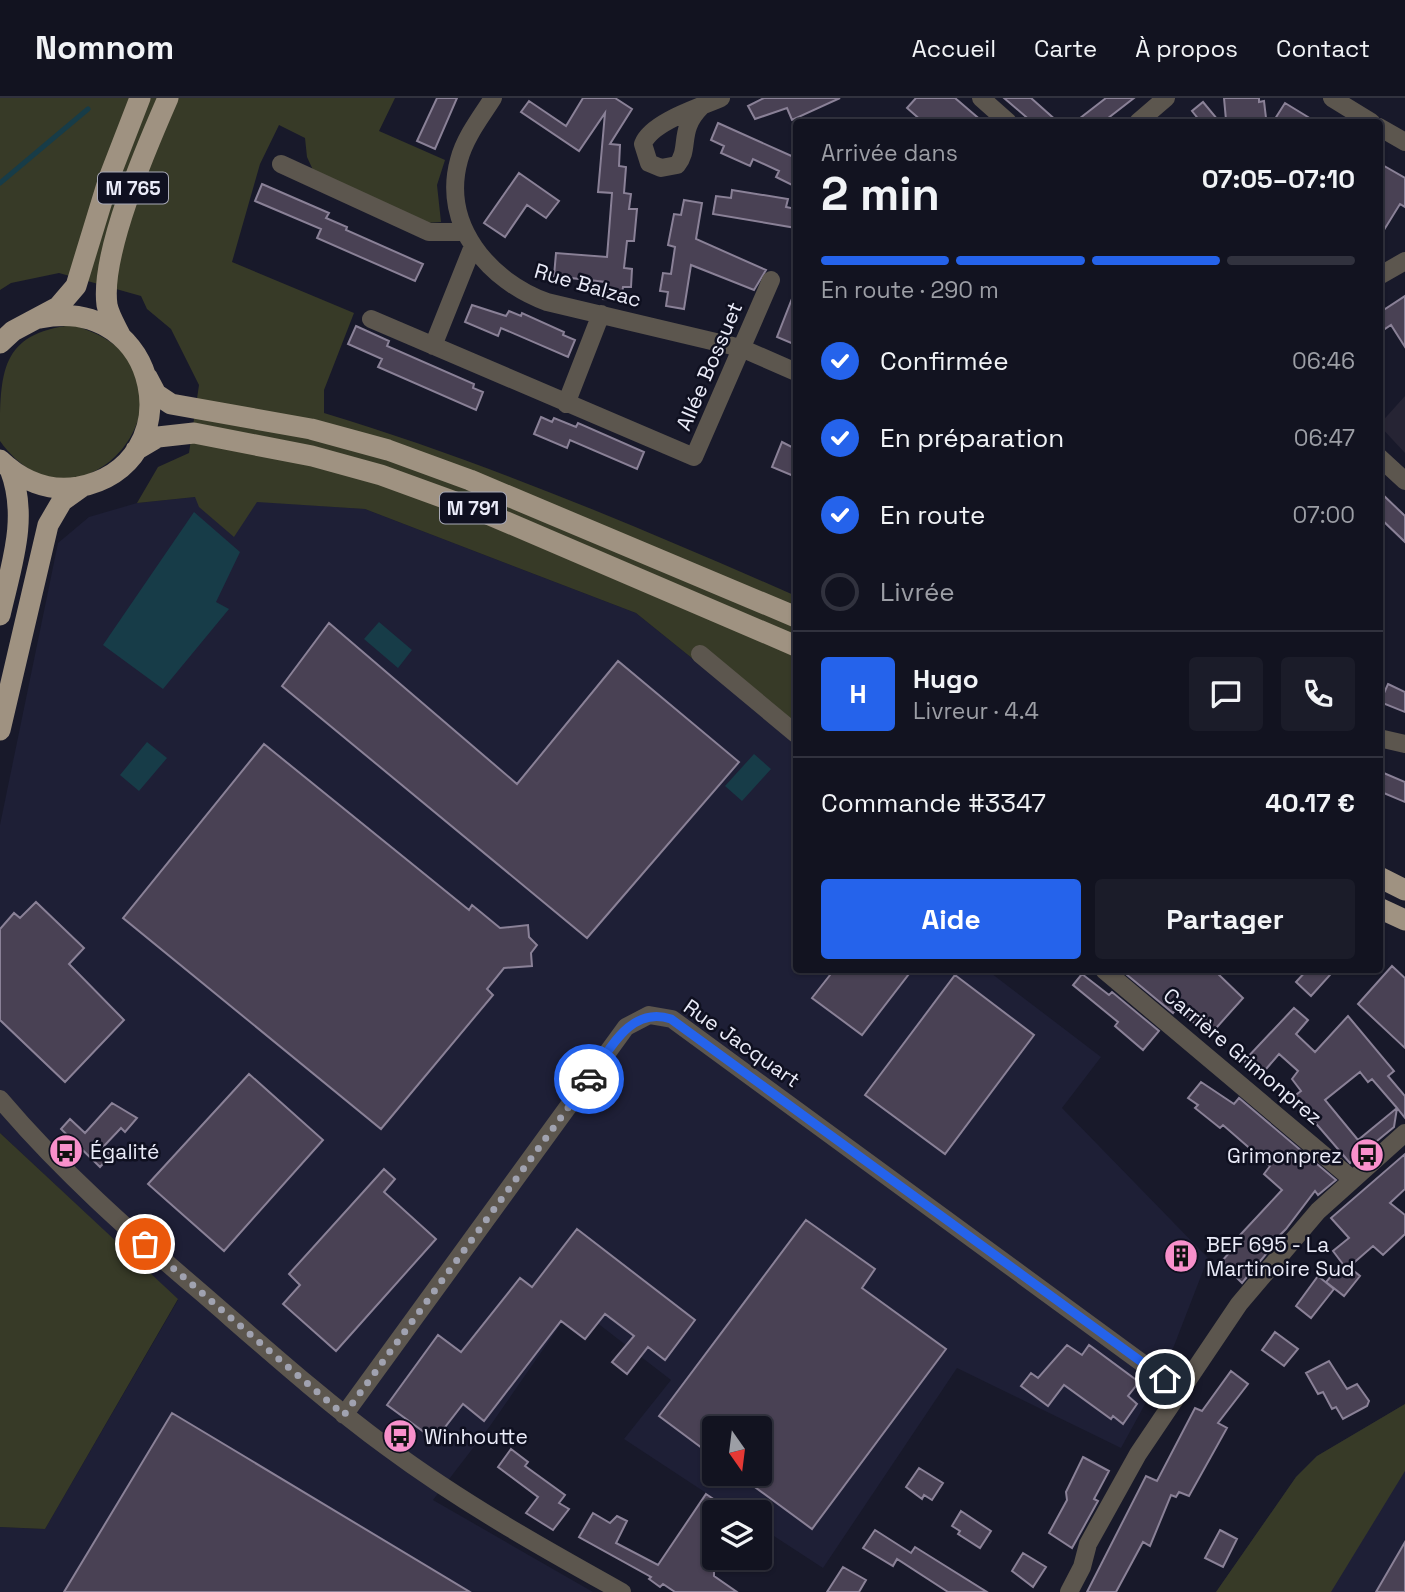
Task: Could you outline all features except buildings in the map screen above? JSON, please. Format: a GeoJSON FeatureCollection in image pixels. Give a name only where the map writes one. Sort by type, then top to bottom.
{"type":"FeatureCollection","features":[{"type":"Feature","properties":{"kind":"main road","name":"M 765"},"geometry":{"type":"LineString","coordinates":[[40,318],[67,299],[80,277],[109,178],[140,98]]}},
{"type":"Feature","properties":{"kind":"main road","name":"M 765"},"geometry":{"type":"LineString","coordinates":[[120,335],[107,307],[109,264],[134,186],[168,98]]}},
{"type":"Feature","properties":{"kind":"main road"},"geometry":{"type":"LineString","coordinates":[[0,730],[48,525],[62,501],[85,485],[119,468],[136,450],[150,415],[147,377],[137,354],[120,335],[82,317],[61,315],[40,318],[13,331],[1,342]]}},
{"type":"Feature","properties":{"kind":"main road","name":"M 791"},"geometry":{"type":"LineString","coordinates":[[147,377],[156,394],[171,404],[299,427],[399,454],[470,480],[793,616]]}},
{"type":"Feature","properties":{"kind":"main road","name":"M 791"},"geometry":{"type":"LineString","coordinates":[[136,450],[159,437],[194,433],[312,456],[381,475],[483,512],[793,645]]}},
{"type":"Feature","properties":{"kind":"main road"},"geometry":{"type":"LineString","coordinates":[[5,465],[46,486],[85,485]]}},
{"type":"Feature","properties":{"kind":"main road"},"geometry":{"type":"LineString","coordinates":[[0,615],[19,525],[18,498],[5,465]]}},
{"type":"Feature","properties":{"kind":"main road"},"geometry":{"type":"LineString","coordinates":[[1383,879],[1405,890]]}},
{"type":"Feature","properties":{"kind":"main road"},"geometry":{"type":"LineString","coordinates":[[1383,910],[1405,920]]}},
{"type":"Feature","properties":{"kind":"street","name":"Rue Balzac"},"geometry":{"type":"LineString","coordinates":[[493,98],[459,159],[455,190],[460,219],[469,239],[491,269],[522,291],[547,302],[741,348],[793,371]]}},
{"type":"Feature","properties":{"kind":"street"},"geometry":{"type":"LineString","coordinates":[[701,107],[721,98]]}},
{"type":"Feature","properties":{"kind":"street"},"geometry":{"type":"LineString","coordinates":[[981,98],[1005,119]]}},
{"type":"Feature","properties":{"kind":"street"},"geometry":{"type":"LineString","coordinates":[[1142,119],[1166,98]]}},
{"type":"Feature","properties":{"kind":"street"},"geometry":{"type":"LineString","coordinates":[[1332,98],[1365,119]]}},
{"type":"Feature","properties":{"kind":"street"},"geometry":{"type":"LineString","coordinates":[[1383,129],[1405,142]]}},
{"type":"Feature","properties":{"kind":"street"},"geometry":{"type":"LineString","coordinates":[[281,164],[429,232],[469,239],[433,346]]}},
{"type":"Feature","properties":{"kind":"street"},"geometry":{"type":"LineString","coordinates":[[1383,274],[1405,261]]}},
{"type":"Feature","properties":{"kind":"street","name":"Allée Bossuet"},"geometry":{"type":"LineString","coordinates":[[371,319],[694,457],[771,280]]}},
{"type":"Feature","properties":{"kind":"street"},"geometry":{"type":"LineString","coordinates":[[566,404],[601,314]]}},
{"type":"Feature","properties":{"kind":"street"},"geometry":{"type":"LineString","coordinates":[[1383,461],[1405,481]]}},
{"type":"Feature","properties":{"kind":"street"},"geometry":{"type":"LineString","coordinates":[[700,654],[793,732]]}},
{"type":"Feature","properties":{"kind":"street"},"geometry":{"type":"LineString","coordinates":[[1383,739],[1405,744]]}},
{"type":"Feature","properties":{"kind":"street","name":"Carrière Grimonprez"},"geometry":{"type":"LineString","coordinates":[[1108,973],[1352,1179]]}},
{"type":"Feature","properties":{"kind":"street","name":"Rue Jacquart"},"geometry":{"type":"LineString","coordinates":[[344,1415],[626,1027],[649,1015],[671,1019],[1179,1390]]}},
{"type":"Feature","properties":{"kind":"street"},"geometry":{"type":"LineString","coordinates":[[0,1099],[17,1121],[145,1244],[344,1415],[475,1508],[622,1592]]}},
{"type":"Feature","properties":{"kind":"street"},"geometry":{"type":"LineString","coordinates":[[0,1110],[17,1121]]}},
{"type":"Feature","properties":{"kind":"street"},"geometry":{"type":"LineString","coordinates":[[1069,1592],[1091,1537],[1138,1454],[1244,1297],[1311,1219],[1405,1133]]}},
{"type":"Feature","properties":{"kind":"shaded area"},"geometry":{"type":"Polygon","coordinates":[[[1405,396],[1405,453],[1383,429],[1383,421],[1405,396]]]}},
{"type":"Feature","properties":{"kind":"shaded area"},"geometry":{"type":"Polygon","coordinates":[[[195,497],[365,509],[636,613],[793,740],[793,973],[991,973],[1101,1057],[1062,1108],[1208,1258],[1167,1364],[1121,1448],[957,1368],[823,1568],[772,1535],[772,1500],[717,1500],[624,1439],[671,1380],[574,1305],[490,1426],[433,1500],[593,1592],[0,1592],[0,1527],[45,1529],[178,1300],[0,1133],[0,825],[58,543],[89,517],[137,503],[195,497]]]}},
{"type":"Feature","properties":{"kind":"shaded area"},"geometry":{"type":"Polygon","coordinates":[[[194,512],[240,552],[216,602],[229,609],[163,689],[103,645],[194,512]]]}},
{"type":"Feature","properties":{"kind":"shaded area"},"geometry":{"type":"Polygon","coordinates":[[[379,622],[412,650],[398,668],[364,639],[379,622]]]}},
{"type":"Feature","properties":{"kind":"shaded area"},"geometry":{"type":"Polygon","coordinates":[[[147,742],[167,758],[139,791],[120,775],[147,742]]]}},
{"type":"Feature","properties":{"kind":"shaded area"},"geometry":{"type":"Polygon","coordinates":[[[754,754],[771,769],[742,801],[725,786],[754,754]]]}},
{"type":"Feature","properties":{"kind":"shaded area"},"geometry":{"type":"Polygon","coordinates":[[[1405,1404],[1405,1592],[1216,1592],[1296,1477],[1317,1456],[1405,1404]]]}},
{"type":"Feature","properties":{"kind":"green space"},"geometry":{"type":"Polygon","coordinates":[[[0,98],[395,98],[379,131],[445,160],[437,185],[441,222],[426,223],[313,170],[307,157],[305,138],[279,125],[260,164],[232,262],[354,313],[324,390],[324,413],[504,475],[621,521],[793,595],[793,740],[636,613],[365,509],[257,502],[234,537],[199,507],[195,497],[137,503],[158,467],[189,453],[199,385],[171,329],[147,309],[141,296],[59,273],[11,283],[0,290],[0,98]]]}},
{"type":"Feature","properties":{"kind":"green space"},"geometry":{"type":"Polygon","coordinates":[[[72,325],[117,347],[139,378],[140,412],[126,443],[101,467],[69,479],[34,472],[0,441],[0,416],[4,376],[9,360],[18,347],[30,337],[72,325]]]}},
{"type":"Feature","properties":{"kind":"green space"},"geometry":{"type":"Polygon","coordinates":[[[0,1133],[178,1299],[45,1529],[0,1527],[0,1133]]]}},
{"type":"Feature","properties":{"kind":"green space"},"geometry":{"type":"Polygon","coordinates":[[[1405,1404],[1405,1471],[1331,1592],[1216,1592],[1296,1477],[1317,1456],[1405,1404]]]}},
{"type":"Feature","properties":{"kind":"waterway"},"geometry":{"type":"LineString","coordinates":[[0,183],[88,109]]}},
{"type":"Feature","properties":{"kind":"way so far"},"geometry":{"type":"LineString","coordinates":[[145,1244],[344,1415],[589,1079]]}},
{"type":"Feature","properties":{"kind":"place","name":"Égalité"},"geometry":{"type":"Point","coordinates":[66,1151]}},
{"type":"Feature","properties":{"kind":"place","name":"Grimonprez"},"geometry":{"type":"Point","coordinates":[1367,1155]}},
{"type":"Feature","properties":{"kind":"place","name":"BEF 695 - La Martinoire Sud"},"geometry":{"type":"Point","coordinates":[1181,1256]}},
{"type":"Feature","properties":{"kind":"place","name":"Winhoutte"},"geometry":{"type":"Point","coordinates":[400,1436]}},
{"type":"Feature","properties":{"kind":"route"},"geometry":{"type":"LineString","coordinates":[[589,1079],[626,1027],[649,1015],[661,1015],[671,1019],[1165,1379]]}}]}
